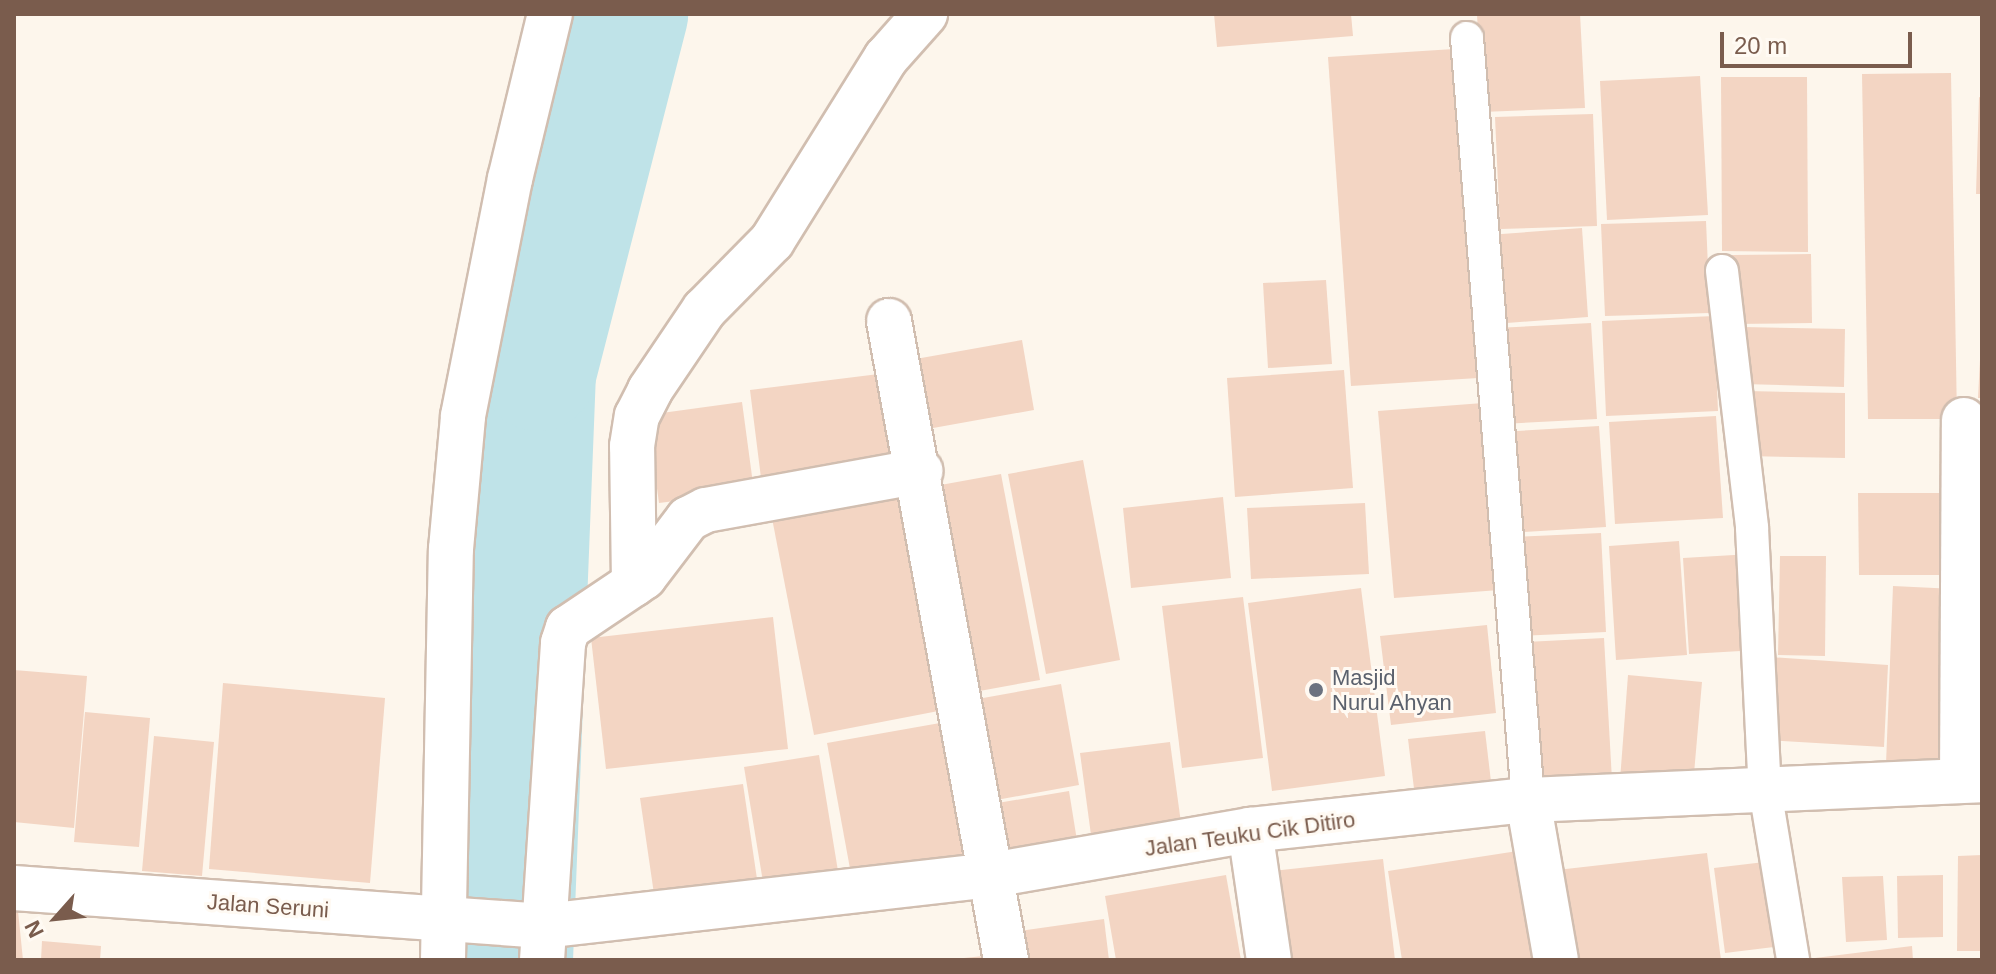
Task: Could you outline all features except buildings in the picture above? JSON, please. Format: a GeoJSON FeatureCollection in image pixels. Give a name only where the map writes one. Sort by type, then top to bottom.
{"type":"FeatureCollection","features":[{"type":"Feature","properties":{"kind":"street"},"geometry":{"type":"LineString","coordinates":[[451,933],[451,549],[463,416],[510,179],[550,14]]}},
{"type":"Feature","properties":{"kind":"street"},"geometry":{"type":"LineString","coordinates":[[634,584],[632,446],[644,403],[685,333],[772,241],[886,58],[925,14]]}},
{"type":"Feature","properties":{"kind":"street"},"geometry":{"type":"LineString","coordinates":[[889,321],[920,471],[1006,960]]}},
{"type":"Feature","properties":{"kind":"street"},"geometry":{"type":"LineString","coordinates":[[1964,420],[1972,780]]}},
{"type":"Feature","properties":{"kind":"street"},"geometry":{"type":"LineString","coordinates":[[536,937],[563,643],[571,626],[634,584],[688,519],[706,510],[920,471]]}},
{"type":"Feature","properties":{"kind":"street","name":"Jalan Teuku Cik Ditiro"},"geometry":{"type":"LineString","coordinates":[[536,937],[992,875],[1250,830],[1528,800],[1972,780]]}},
{"type":"Feature","properties":{"kind":"street"},"geometry":{"type":"LineString","coordinates":[[1528,800],[1556,960]]}},
{"type":"Feature","properties":{"kind":"street"},"geometry":{"type":"LineString","coordinates":[[1250,830],[1269,960]]}},
{"type":"Feature","properties":{"kind":"street","name":"Jalan Seruni"},"geometry":{"type":"LineString","coordinates":[[14,888],[451,933],[536,937]]}},
{"type":"Feature","properties":{"kind":"lane"},"geometry":{"type":"LineString","coordinates":[[1467,38],[1528,800]]}},
{"type":"Feature","properties":{"kind":"lane"},"geometry":{"type":"LineString","coordinates":[[1722,271],[1752,528],[1765,790],[1793,960]]}},
{"type":"Feature","properties":{"kind":"waterway"},"geometry":{"type":"LineString","coordinates":[[515,960],[538,373],[630,14]]}},
{"type":"Feature","properties":{"kind":"place","name":"Masjid Nurul Ahyan"},"geometry":{"type":"Point","coordinates":[1316,690]}}]}
